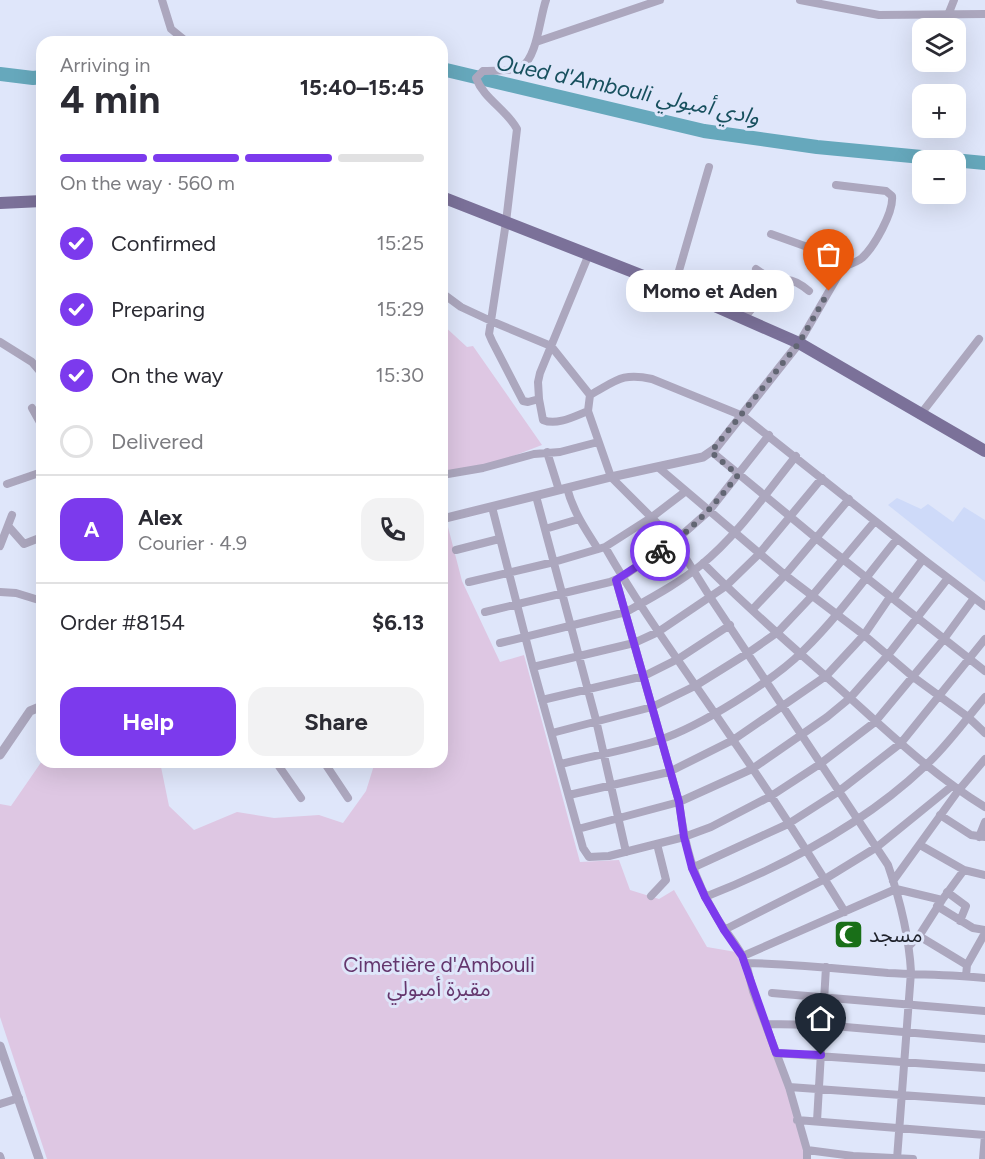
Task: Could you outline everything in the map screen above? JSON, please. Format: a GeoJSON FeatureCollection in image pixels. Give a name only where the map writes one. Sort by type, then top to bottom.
{"type":"FeatureCollection","features":[{"type":"Feature","properties":{"kind":"main road"},"geometry":{"type":"LineString","coordinates":[[448,199],[674,288],[799,343],[985,451]]}},
{"type":"Feature","properties":{"kind":"main road"},"geometry":{"type":"LineString","coordinates":[[0,203],[36,201]]}},
{"type":"Feature","properties":{"kind":"street"},"geometry":{"type":"LineString","coordinates":[[162,0],[171,29],[180,36]]}},
{"type":"Feature","properties":{"kind":"street"},"geometry":{"type":"LineString","coordinates":[[536,42],[660,0]]}},
{"type":"Feature","properties":{"kind":"street"},"geometry":{"type":"LineString","coordinates":[[800,0],[879,15],[985,14]]}},
{"type":"Feature","properties":{"kind":"street"},"geometry":{"type":"LineString","coordinates":[[948,15],[954,0]]}},
{"type":"Feature","properties":{"kind":"street"},"geometry":{"type":"LineString","coordinates":[[539,399],[524,401],[492,341],[489,328],[506,222],[517,129],[510,117],[480,89],[476,78],[483,71],[517,69],[528,62],[536,42],[545,1]]}},
{"type":"Feature","properties":{"kind":"street"},"geometry":{"type":"LineString","coordinates":[[674,288],[709,167]]}},
{"type":"Feature","properties":{"kind":"street"},"geometry":{"type":"LineString","coordinates":[[836,185],[886,191],[892,196],[893,204],[889,218],[861,259],[840,268]]}},
{"type":"Feature","properties":{"kind":"street"},"geometry":{"type":"LineString","coordinates":[[448,518],[611,477],[704,457],[711,452],[743,416],[799,343],[839,274],[840,268],[830,255],[771,234]]}},
{"type":"Feature","properties":{"kind":"street"},"geometry":{"type":"LineString","coordinates":[[588,411],[549,422],[543,420],[538,382],[589,254]]}},
{"type":"Feature","properties":{"kind":"street"},"geometry":{"type":"LineString","coordinates":[[756,269],[772,280],[773,284]]}},
{"type":"Feature","properties":{"kind":"street"},"geometry":{"type":"LineString","coordinates":[[744,318],[773,284],[787,279],[800,284],[809,291]]}},
{"type":"Feature","properties":{"kind":"street"},"geometry":{"type":"LineString","coordinates":[[448,297],[461,307],[551,346],[590,395],[588,411],[611,477],[675,541],[888,865],[909,946],[911,972],[897,1158]]}},
{"type":"Feature","properties":{"kind":"street"},"geometry":{"type":"LineString","coordinates":[[920,415],[979,339]]}},
{"type":"Feature","properties":{"kind":"street"},"geometry":{"type":"LineString","coordinates":[[0,342],[36,367]]}},
{"type":"Feature","properties":{"kind":"street"},"geometry":{"type":"LineString","coordinates":[[590,395],[621,378],[637,375],[743,416],[985,606]]}},
{"type":"Feature","properties":{"kind":"street"},"geometry":{"type":"LineString","coordinates":[[32,408],[36,415]]}},
{"type":"Feature","properties":{"kind":"street"},"geometry":{"type":"LineString","coordinates":[[484,612],[619,578],[675,541],[709,511],[769,435]]}},
{"type":"Feature","properties":{"kind":"street"},"geometry":{"type":"LineString","coordinates":[[448,474],[483,468],[518,457],[560,452],[598,442]]}},
{"type":"Feature","properties":{"kind":"street"},"geometry":{"type":"LineString","coordinates":[[547,452],[579,519],[602,548],[619,578],[641,604],[771,796],[845,912]]}},
{"type":"Feature","properties":{"kind":"street"},"geometry":{"type":"LineString","coordinates":[[711,452],[985,671]]}},
{"type":"Feature","properties":{"kind":"street"},"geometry":{"type":"LineString","coordinates":[[500,642],[626,612],[641,604],[703,563],[734,532],[796,456]]}},
{"type":"Feature","properties":{"kind":"street"},"geometry":{"type":"LineString","coordinates":[[659,468],[759,554],[864,635],[912,676],[968,717],[985,733]]}},
{"type":"Feature","properties":{"kind":"street"},"geometry":{"type":"LineString","coordinates":[[7,484],[36,474]]}},
{"type":"Feature","properties":{"kind":"street"},"geometry":{"type":"LineString","coordinates":[[533,667],[634,643],[658,632],[726,586],[759,554],[822,478]]}},
{"type":"Feature","properties":{"kind":"street"},"geometry":{"type":"LineString","coordinates":[[469,582],[602,548],[652,517],[686,491]]}},
{"type":"Feature","properties":{"kind":"street"},"geometry":{"type":"LineString","coordinates":[[536,496],[596,720],[626,852]]}},
{"type":"Feature","properties":{"kind":"street"},"geometry":{"type":"LineString","coordinates":[[752,610],[785,575],[849,499]]}},
{"type":"Feature","properties":{"kind":"street"},"geometry":{"type":"LineString","coordinates":[[492,507],[516,605],[583,848],[589,857],[626,852],[684,837],[711,827],[771,796],[820,764],[875,722],[944,639],[974,598]]}},
{"type":"Feature","properties":{"kind":"street"},"geometry":{"type":"LineString","coordinates":[[0,546],[12,516]]}},
{"type":"Feature","properties":{"kind":"street"},"geometry":{"type":"LineString","coordinates":[[546,529],[579,519]]}},
{"type":"Feature","properties":{"kind":"street"},"geometry":{"type":"LineString","coordinates":[[552,733],[652,707],[695,686],[747,653],[778,632],[812,596],[875,521]]}},
{"type":"Feature","properties":{"kind":"street"},"geometry":{"type":"LineString","coordinates":[[9,527],[24,544],[36,539]]}},
{"type":"Feature","properties":{"kind":"street"},"geometry":{"type":"LineString","coordinates":[[456,550],[500,539]]}},
{"type":"Feature","properties":{"kind":"street"},"geometry":{"type":"LineString","coordinates":[[561,764],[661,739],[714,714],[766,680],[801,653],[837,615],[897,539]]}},
{"type":"Feature","properties":{"kind":"street"},"geometry":{"type":"LineString","coordinates":[[569,795],[669,772],[733,740],[783,707],[826,676],[864,635],[923,559]]}},
{"type":"Feature","properties":{"kind":"street"},"geometry":{"type":"LineString","coordinates":[[703,563],[875,722],[955,788],[985,807]]}},
{"type":"Feature","properties":{"kind":"street"},"geometry":{"type":"LineString","coordinates":[[619,578],[634,643],[679,802],[684,837],[692,868],[705,897],[744,959],[753,991],[789,1087],[807,1150],[807,1159]]}},
{"type":"Feature","properties":{"kind":"street"},"geometry":{"type":"LineString","coordinates":[[578,829],[679,802],[752,769],[850,698],[888,655],[948,578]]}},
{"type":"Feature","properties":{"kind":"street"},"geometry":{"type":"LineString","coordinates":[[0,592],[16,592],[36,599]]}},
{"type":"Feature","properties":{"kind":"street"},"geometry":{"type":"LineString","coordinates":[[542,700],[644,676],[678,659],[730,625]]}},
{"type":"Feature","properties":{"kind":"street"},"geometry":{"type":"LineString","coordinates":[[692,868],[788,824],[838,792],[901,743],[985,639]]}},
{"type":"Feature","properties":{"kind":"street"},"geometry":{"type":"LineString","coordinates":[[705,897],[760,875],[858,820],[926,765],[985,697]]}},
{"type":"Feature","properties":{"kind":"street"},"geometry":{"type":"LineString","coordinates":[[0,755],[30,711],[36,708]]}},
{"type":"Feature","properties":{"kind":"street"},"geometry":{"type":"LineString","coordinates":[[724,930],[825,879],[877,847],[984,763]]}},
{"type":"Feature","properties":{"kind":"street"},"geometry":{"type":"LineString","coordinates":[[280,768],[301,798]]}},
{"type":"Feature","properties":{"kind":"street"},"geometry":{"type":"LineString","coordinates":[[328,768],[348,798]]}},
{"type":"Feature","properties":{"kind":"street"},"geometry":{"type":"LineString","coordinates":[[744,959],[845,912],[895,885],[955,788]]}},
{"type":"Feature","properties":{"kind":"street"},"geometry":{"type":"LineString","coordinates":[[940,815],[971,835],[982,837],[985,822]]}},
{"type":"Feature","properties":{"kind":"street"},"geometry":{"type":"LineString","coordinates":[[651,896],[665,884],[666,880],[657,844]]}},
{"type":"Feature","properties":{"kind":"street"},"geometry":{"type":"LineString","coordinates":[[920,844],[964,870],[983,876]]}},
{"type":"Feature","properties":{"kind":"street"},"geometry":{"type":"LineString","coordinates":[[909,946],[919,936],[939,903],[964,870]]}},
{"type":"Feature","properties":{"kind":"street"},"geometry":{"type":"LineString","coordinates":[[895,885],[939,903],[960,921],[985,932],[968,965],[966,976]]}},
{"type":"Feature","properties":{"kind":"street"},"geometry":{"type":"LineString","coordinates":[[947,892],[966,906],[960,921]]}},
{"type":"Feature","properties":{"kind":"street"},"geometry":{"type":"LineString","coordinates":[[919,936],[968,965]]}},
{"type":"Feature","properties":{"kind":"street"},"geometry":{"type":"LineString","coordinates":[[744,959],[892,973],[911,972],[985,978]]}},
{"type":"Feature","properties":{"kind":"street"},"geometry":{"type":"LineString","coordinates":[[817,1120],[825,967]]}},
{"type":"Feature","properties":{"kind":"street"},"geometry":{"type":"LineString","coordinates":[[772,993],[985,1011]]}},
{"type":"Feature","properties":{"kind":"street"},"geometry":{"type":"LineString","coordinates":[[766,1024],[822,1025],[985,1039]]}},
{"type":"Feature","properties":{"kind":"street"},"geometry":{"type":"LineString","coordinates":[[0,1046],[39,1159]]}},
{"type":"Feature","properties":{"kind":"street"},"geometry":{"type":"LineString","coordinates":[[776,1053],[985,1068]]}},
{"type":"Feature","properties":{"kind":"street"},"geometry":{"type":"LineString","coordinates":[[789,1087],[985,1101]]}},
{"type":"Feature","properties":{"kind":"street"},"geometry":{"type":"LineString","coordinates":[[0,1104],[19,1098]]}},
{"type":"Feature","properties":{"kind":"street"},"geometry":{"type":"LineString","coordinates":[[797,1120],[985,1135],[983,1159]]}},
{"type":"Feature","properties":{"kind":"street"},"geometry":{"type":"LineString","coordinates":[[807,1150],[853,1156],[913,1159]]}},
{"type":"Feature","properties":{"kind":"shaded area"},"geometry":{"type":"Polygon","coordinates":[[[897,498],[921,509],[928,504],[953,522],[964,507],[985,520],[985,582],[888,505],[897,498]]]}},
{"type":"Feature","properties":{"kind":"green space"},"geometry":{"type":"Polygon","coordinates":[[[448,330],[467,347],[473,346],[542,445],[495,463],[448,472],[448,330]]]}},
{"type":"Feature","properties":{"kind":"green space","name":"Cimetière d'Ambouli مقبرة أمبولي"},"geometry":{"type":"Polygon","coordinates":[[[448,527],[462,581],[500,662],[524,655],[580,862],[619,860],[630,890],[659,899],[674,890],[707,947],[736,952],[787,1089],[802,1139],[804,1159],[47,1159],[0,1017],[0,804],[11,806],[37,768],[161,768],[169,806],[194,830],[237,812],[274,818],[319,815],[343,823],[366,791],[373,768],[448,768],[448,527]]]}},
{"type":"Feature","properties":{"kind":"waterway","name":"Oued d'Ambouli وادي أمبولي"},"geometry":{"type":"LineString","coordinates":[[448,70],[704,131],[817,147],[985,163]]}},
{"type":"Feature","properties":{"kind":"waterway","name":"Oued d'Ambouli وادي أمبولي"},"geometry":{"type":"LineString","coordinates":[[0,74],[36,78]]}},
{"type":"Feature","properties":{"kind":"way so far"},"geometry":{"type":"LineString","coordinates":[[660,551],[709,511],[738,475],[711,452],[743,416],[799,343],[829,291]]}},
{"type":"Feature","properties":{"kind":"place","name":"Momo et Aden"},"geometry":{"type":"Point","coordinates":[829,291]}},
{"type":"Feature","properties":{"kind":"place","name":"مسجد"},"geometry":{"type":"Point","coordinates":[848,935]}},
{"type":"Feature","properties":{"kind":"route"},"geometry":{"type":"LineString","coordinates":[[660,551],[616,580],[679,802],[684,837],[692,868],[705,897],[746,963],[753,991],[776,1053],[821,1055]]}}]}
